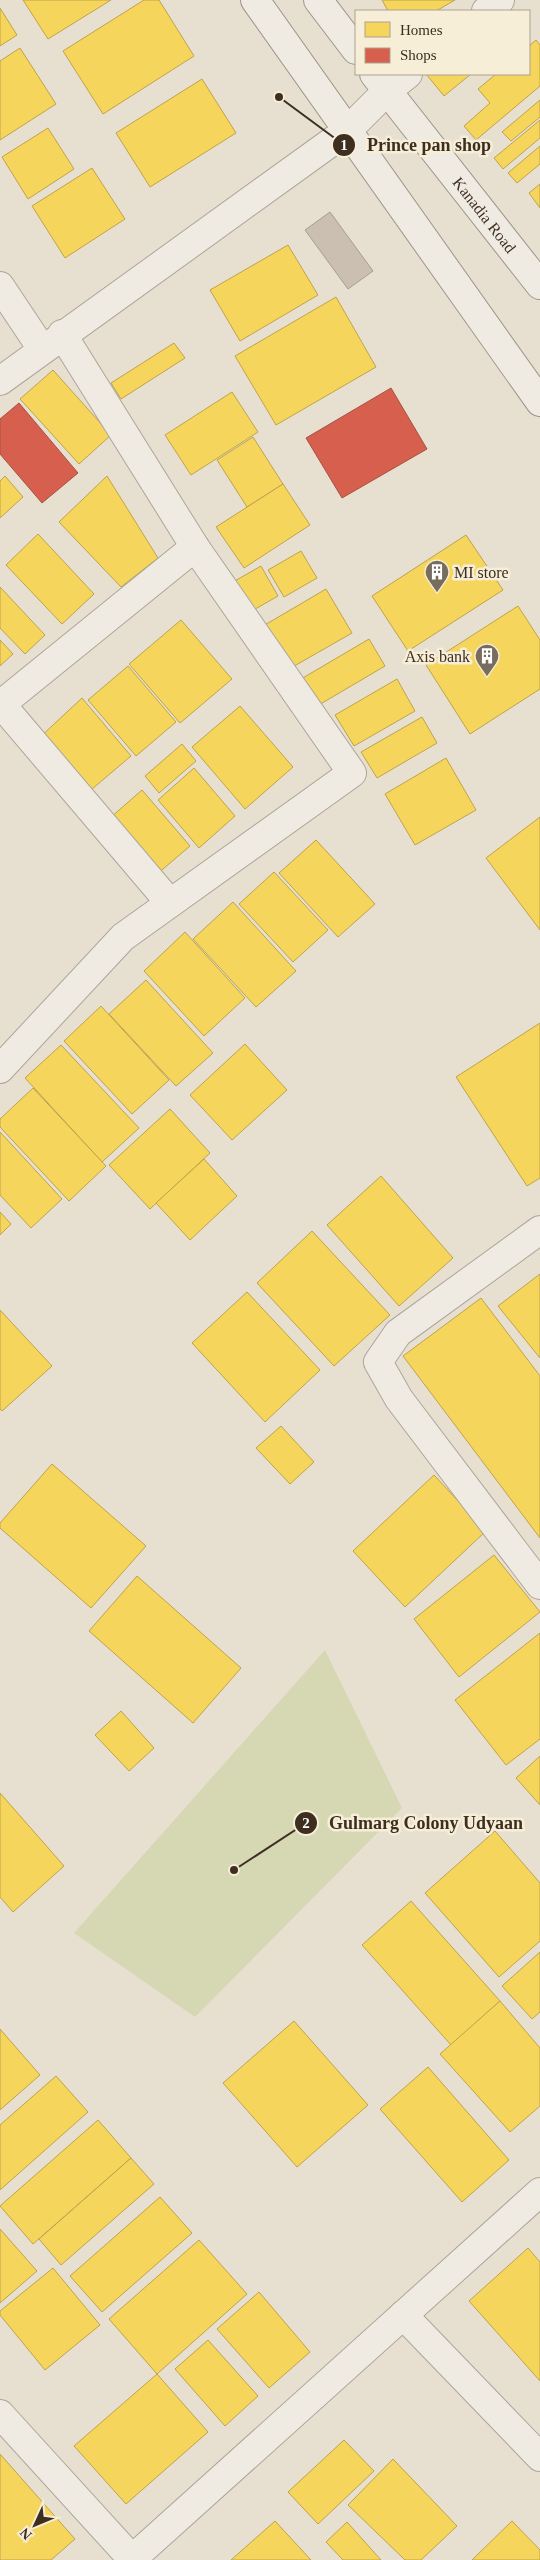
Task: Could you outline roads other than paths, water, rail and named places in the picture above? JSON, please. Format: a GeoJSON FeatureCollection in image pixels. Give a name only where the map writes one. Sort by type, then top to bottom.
{"type":"FeatureCollection","features":[{"type":"Feature","properties":{"kind":"street"},"geometry":{"type":"LineString","coordinates":[[255,0],[540,402]]}},
{"type":"Feature","properties":{"kind":"street"},"geometry":{"type":"LineString","coordinates":[[318,0],[355,49]]}},
{"type":"Feature","properties":{"kind":"street"},"geometry":{"type":"LineString","coordinates":[[487,10],[500,0]]}},
{"type":"Feature","properties":{"kind":"street"},"geometry":{"type":"LineString","coordinates":[[0,381],[348,130],[380,82],[404,75]]}},
{"type":"Feature","properties":{"kind":"street","name":"Kanadia Road"},"geometry":{"type":"LineString","coordinates":[[380,82],[540,285]]}},
{"type":"Feature","properties":{"kind":"street"},"geometry":{"type":"LineString","coordinates":[[0,286],[52,342],[352,773],[123,937],[1,1065]]}},
{"type":"Feature","properties":{"kind":"street"},"geometry":{"type":"LineString","coordinates":[[170,903],[1,705],[195,547]]}},
{"type":"Feature","properties":{"kind":"street"},"geometry":{"type":"LineString","coordinates":[[540,1230],[398,1333],[378,1362],[399,1399],[540,1585]]}},
{"type":"Feature","properties":{"kind":"street"},"geometry":{"type":"LineString","coordinates":[[0,2414],[132,2560],[540,2192]]}},
{"type":"Feature","properties":{"kind":"street"},"geometry":{"type":"LineString","coordinates":[[403,2315],[540,2457]]}},
{"type":"Feature","properties":{"kind":"place","name":"Prince pan shop"},"geometry":{"type":"Point","coordinates":[279,97]}},
{"type":"Feature","properties":{"kind":"place","name":"MI store"},"geometry":{"type":"Point","coordinates":[437,593]}},
{"type":"Feature","properties":{"kind":"place","name":"Axis bank"},"geometry":{"type":"Point","coordinates":[487,677]}},
{"type":"Feature","properties":{"kind":"place","name":"Gulmarg Colony Udyaan"},"geometry":{"type":"Point","coordinates":[234,1870]}}]}
